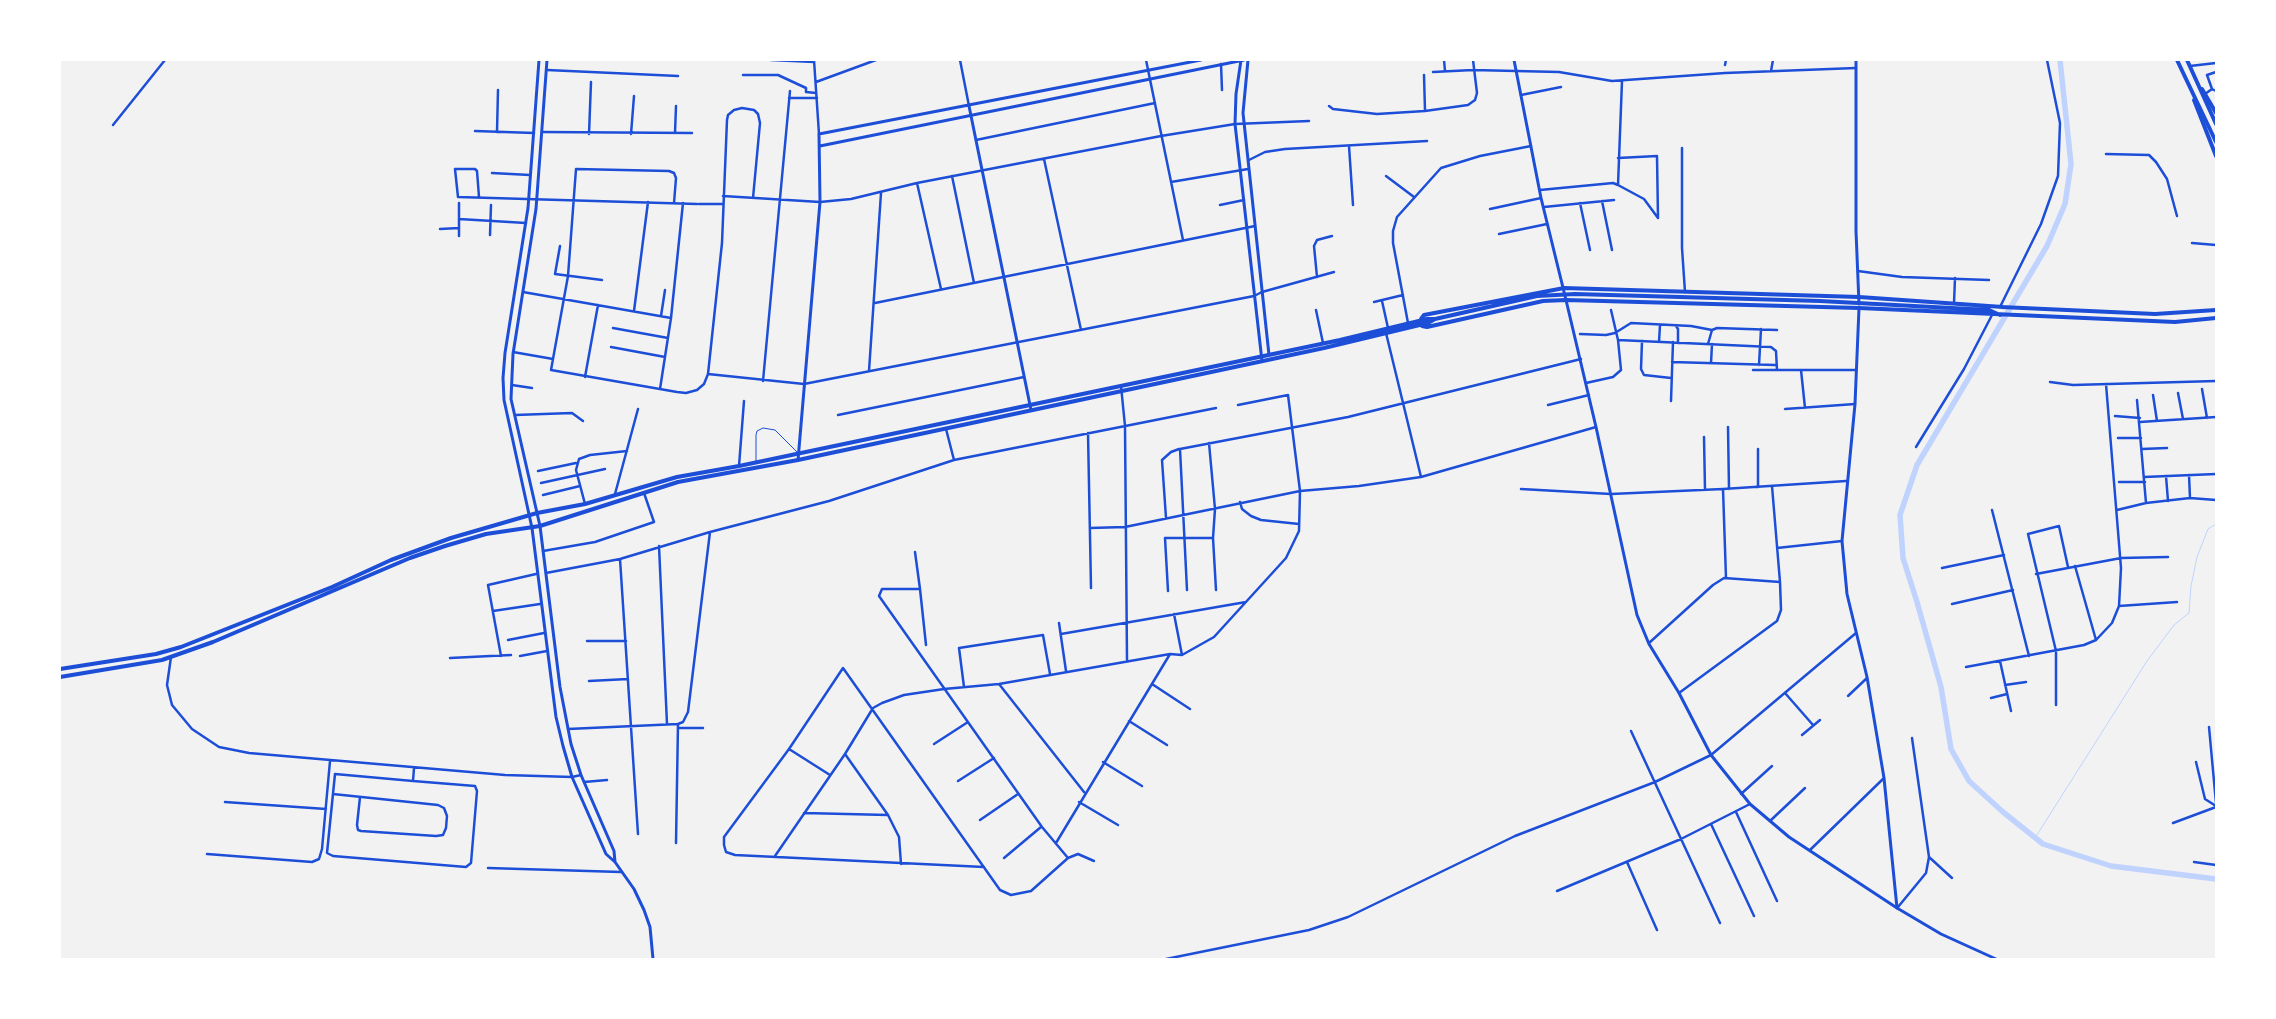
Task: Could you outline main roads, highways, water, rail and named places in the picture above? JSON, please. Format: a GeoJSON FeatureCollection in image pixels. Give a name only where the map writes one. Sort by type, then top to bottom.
{"type":"FeatureCollection","features":[{"type":"Feature","properties":{"kind":"main road"},"geometry":{"type":"LineString","coordinates":[[539,60],[526,223],[502,378],[504,400],[532,528],[536,574],[556,717],[572,777],[606,854],[634,889],[644,910],[650,927],[653,959]]}},
{"type":"Feature","properties":{"kind":"main road"},"geometry":{"type":"LineString","coordinates":[[547,60],[536,199],[513,352],[511,384],[515,415],[540,526],[544,574],[568,729],[581,775],[614,851],[614,862]]}},
{"type":"Feature","properties":{"kind":"main road"},"geometry":{"type":"LineString","coordinates":[[798,460],[820,202],[819,134],[1201,60]]}},
{"type":"Feature","properties":{"kind":"main road"},"geometry":{"type":"LineString","coordinates":[[820,146],[1244,60]]}},
{"type":"Feature","properties":{"kind":"main road"},"geometry":{"type":"LineString","coordinates":[[1244,60],[1244,123],[1247,160],[1269,359]]}},
{"type":"Feature","properties":{"kind":"main road"},"geometry":{"type":"LineString","coordinates":[[1244,60],[1236,94],[1235,124],[1262,361]]}},
{"type":"Feature","properties":{"kind":"main road"},"geometry":{"type":"LineString","coordinates":[[1514,60],[1541,198],[1589,395],[1636,615],[1649,644],[1679,693],[1711,754],[1750,804],[1809,851],[1897,908],[1941,934],[1996,959]]}},
{"type":"Feature","properties":{"kind":"main road"},"geometry":{"type":"LineString","coordinates":[[1856,60],[1859,308],[1855,404],[1846,481],[1842,541],[1847,594],[1867,677],[1884,778],[1897,908]]}},
{"type":"Feature","properties":{"kind":"main road"},"geometry":{"type":"LineString","coordinates":[[2177,60],[2187,77],[2216,142]]}},
{"type":"Feature","properties":{"kind":"main road"},"geometry":{"type":"LineString","coordinates":[[2187,60],[2215,122]]}},
{"type":"Feature","properties":{"kind":"main road"},"geometry":{"type":"LineString","coordinates":[[2193,74],[2216,113]]}},
{"type":"Feature","properties":{"kind":"main road"},"geometry":{"type":"LineString","coordinates":[[2187,77],[2216,156]]}},
{"type":"Feature","properties":{"kind":"main road"},"geometry":{"type":"LineString","coordinates":[[969,106],[1031,410]]}},
{"type":"Feature","properties":{"kind":"main road"},"geometry":{"type":"LineString","coordinates":[[1420,323],[1424,315],[1564,288],[1859,297],[2031,309],[2155,314],[2216,310]]}},
{"type":"Feature","properties":{"kind":"main road"},"geometry":{"type":"LineString","coordinates":[[60,669],[170,650],[332,587],[391,560],[451,538],[529,515],[585,504],[677,477],[798,454],[1030,405],[1262,361],[1537,296],[1568,294],[1820,301],[1988,310],[2001,307]]}},
{"type":"Feature","properties":{"kind":"main road"},"geometry":{"type":"LineString","coordinates":[[60,677],[171,657],[299,607],[410,558],[445,546],[507,531],[540,526],[678,482],[798,460],[1031,410],[1268,354],[1387,331],[1408,324],[1420,323],[1427,327],[1543,301],[1566,300],[1859,308],[2175,322],[2216,318]]}},
{"type":"Feature","properties":{"kind":"main road"},"geometry":{"type":"LineString","coordinates":[[2030,317],[2031,309]]}},
{"type":"Feature","properties":{"kind":"main road"},"geometry":{"type":"LineString","coordinates":[[1988,310],[2000,315]]}},
{"type":"Feature","properties":{"kind":"main road"},"geometry":{"type":"LineString","coordinates":[[647,486],[647,492]]}},
{"type":"Feature","properties":{"kind":"main road"},"geometry":{"type":"LineString","coordinates":[[170,650],[171,657]]}},
{"type":"Feature","properties":{"kind":"waterway"},"geometry":{"type":"LineString","coordinates":[[2060,60],[2071,164],[2065,204],[2047,246],[1917,465],[1900,515],[1903,558],[1941,687],[1951,749],[1969,781],[2003,812],[2043,844],[2111,866],[2216,879]]}},
{"type":"Feature","properties":{"kind":"waterway"},"geometry":{"type":"LineString","coordinates":[[2035,838],[2147,661],[2174,625],[2189,613],[2191,586],[2197,557],[2208,529],[2216,524]]}}]}
